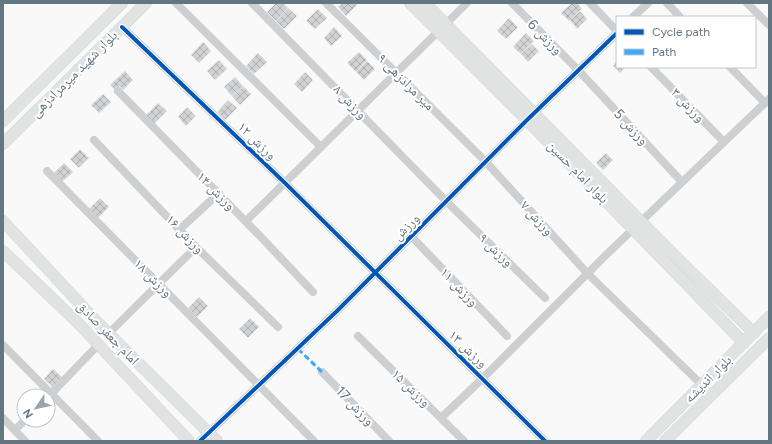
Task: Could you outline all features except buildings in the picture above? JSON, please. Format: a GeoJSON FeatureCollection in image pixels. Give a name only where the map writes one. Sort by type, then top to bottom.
{"type":"FeatureCollection","features":[{"type":"Feature","properties":{"kind":"main road","name":"بلوار شهید میرمرادزهی"},"geometry":{"type":"LineString","coordinates":[[3,121],[122,3]]}},
{"type":"Feature","properties":{"kind":"main road","name":"بلوار شهید میرمرادزهی"},"geometry":{"type":"LineString","coordinates":[[3,144],[146,3]]}},
{"type":"Feature","properties":{"kind":"main road","name":"بلوار امام حسین"},"geometry":{"type":"LineString","coordinates":[[410,3],[442,28],[531,117],[637,225],[744,343]]}},
{"type":"Feature","properties":{"kind":"main road","name":"بلوار امام حسین"},"geometry":{"type":"LineString","coordinates":[[425,3],[442,28]]}},
{"type":"Feature","properties":{"kind":"main road","name":"امام جعفر صادق"},"geometry":{"type":"LineString","coordinates":[[3,221],[97,322],[216,441]]}},
{"type":"Feature","properties":{"kind":"main road","name":"بلوار امام حسین"},"geometry":{"type":"LineString","coordinates":[[637,225],[754,333]]}},
{"type":"Feature","properties":{"kind":"main road","name":"امام جعفر صادق"},"geometry":{"type":"LineString","coordinates":[[3,251],[79,324],[189,441]]}},
{"type":"Feature","properties":{"kind":"main road","name":"بلوار اندیشه"},"geometry":{"type":"LineString","coordinates":[[646,441],[769,317]]}},
{"type":"Feature","properties":{"kind":"main road"},"geometry":{"type":"LineString","coordinates":[[79,324],[97,333],[100,330],[97,322]]}},
{"type":"Feature","properties":{"kind":"main road","name":"بلوار اندیشه"},"geometry":{"type":"LineString","coordinates":[[665,441],[769,338]]}},
{"type":"Feature","properties":{"kind":"main road"},"geometry":{"type":"LineString","coordinates":[[111,358],[108,349],[110,345],[130,355]]}},
{"type":"Feature","properties":{"kind":"street"},"geometry":{"type":"LineString","coordinates":[[176,3],[321,147]]}},
{"type":"Feature","properties":{"kind":"street","name":"ورزش ۸"},"geometry":{"type":"LineString","coordinates":[[252,3],[447,202]]}},
{"type":"Feature","properties":{"kind":"street","name":"میر مرادزهی ۹"},"geometry":{"type":"LineString","coordinates":[[326,3],[486,162]]}},
{"type":"Feature","properties":{"kind":"street"},"geometry":{"type":"LineString","coordinates":[[246,221],[466,3]]}},
{"type":"Feature","properties":{"kind":"street","name":"ورزش 6"},"geometry":{"type":"LineString","coordinates":[[512,3],[579,71]]}},
{"type":"Feature","properties":{"kind":"street"},"geometry":{"type":"LineString","coordinates":[[590,3],[616,31]]}},
{"type":"Feature","properties":{"kind":"street"},"geometry":{"type":"LineString","coordinates":[[634,16],[648,3]]}},
{"type":"Feature","properties":{"kind":"street"},"geometry":{"type":"LineString","coordinates":[[667,3],[679,16]]}},
{"type":"Feature","properties":{"kind":"street"},"geometry":{"type":"LineString","coordinates":[[747,3],[769,25]]}},
{"type":"Feature","properties":{"kind":"street","name":"ورزش ۱۲"},"geometry":{"type":"LineString","coordinates":[[122,27],[285,183],[374,273]]}},
{"type":"Feature","properties":{"kind":"street","name":"ورزش"},"geometry":{"type":"LineString","coordinates":[[200,441],[332,317],[374,273],[412,238],[616,33]]}},
{"type":"Feature","properties":{"kind":"street","name":"ورزش ۳"},"geometry":{"type":"LineString","coordinates":[[652,68],[724,142]]}},
{"type":"Feature","properties":{"kind":"street"},"geometry":{"type":"LineString","coordinates":[[441,418],[637,225],[767,101],[731,68]]}},
{"type":"Feature","properties":{"kind":"street","name":"ورزش 5"},"geometry":{"type":"LineString","coordinates":[[579,71],[682,182]]}},
{"type":"Feature","properties":{"kind":"street","name":"ورزش ۱۴"},"geometry":{"type":"LineString","coordinates":[[118,91],[219,193],[313,292]]}},
{"type":"Feature","properties":{"kind":"street","name":"ورزش ۱۶"},"geometry":{"type":"LineString","coordinates":[[94,140],[196,247],[278,327]]}},
{"type":"Feature","properties":{"kind":"street","name":"ورزش ۷"},"geometry":{"type":"LineString","coordinates":[[486,162],[588,274],[702,385]]}},
{"type":"Feature","properties":{"kind":"street","name":"ورزش ۱۸"},"geometry":{"type":"LineString","coordinates":[[47,171],[314,441]]}},
{"type":"Feature","properties":{"kind":"street"},"geometry":{"type":"LineString","coordinates":[[180,229],[219,193]]}},
{"type":"Feature","properties":{"kind":"street","name":"ورزش ۹"},"geometry":{"type":"LineString","coordinates":[[447,202],[545,298]]}},
{"type":"Feature","properties":{"kind":"street","name":"ورزش ۱۱"},"geometry":{"type":"LineString","coordinates":[[412,238],[507,336]]}},
{"type":"Feature","properties":{"kind":"street"},"geometry":{"type":"LineString","coordinates":[[109,333],[196,247]]}},
{"type":"Feature","properties":{"kind":"street","name":"ورزش ۱۳"},"geometry":{"type":"LineString","coordinates":[[374,273],[545,441]]}},
{"type":"Feature","properties":{"kind":"street","name":"ورزش ۱۵"},"geometry":{"type":"LineString","coordinates":[[358,336],[462,440]]}},
{"type":"Feature","properties":{"kind":"street"},"geometry":{"type":"LineString","coordinates":[[3,344],[44,388]]}},
{"type":"Feature","properties":{"kind":"street"},"geometry":{"type":"LineString","coordinates":[[56,389],[98,345]]}},
{"type":"Feature","properties":{"kind":"street","name":"ورزش 17"},"geometry":{"type":"LineString","coordinates":[[322,372],[389,441]]}},
{"type":"Feature","properties":{"kind":"street"},"geometry":{"type":"LineString","coordinates":[[56,401],[98,441]]}},
{"type":"Feature","properties":{"kind":"street"},"geometry":{"type":"LineString","coordinates":[[3,418],[25,441]]}},
{"type":"Feature","properties":{"kind":"marked path"},"geometry":{"type":"LineString","coordinates":[[298,349],[322,372]]}},
{"type":"Feature","properties":{"kind":"cycle path"},"geometry":{"type":"LineString","coordinates":[[122,27],[285,183],[545,441]]}},
{"type":"Feature","properties":{"kind":"cycle path"},"geometry":{"type":"LineString","coordinates":[[200,441],[337,311],[527,120],[616,34]]}}]}
